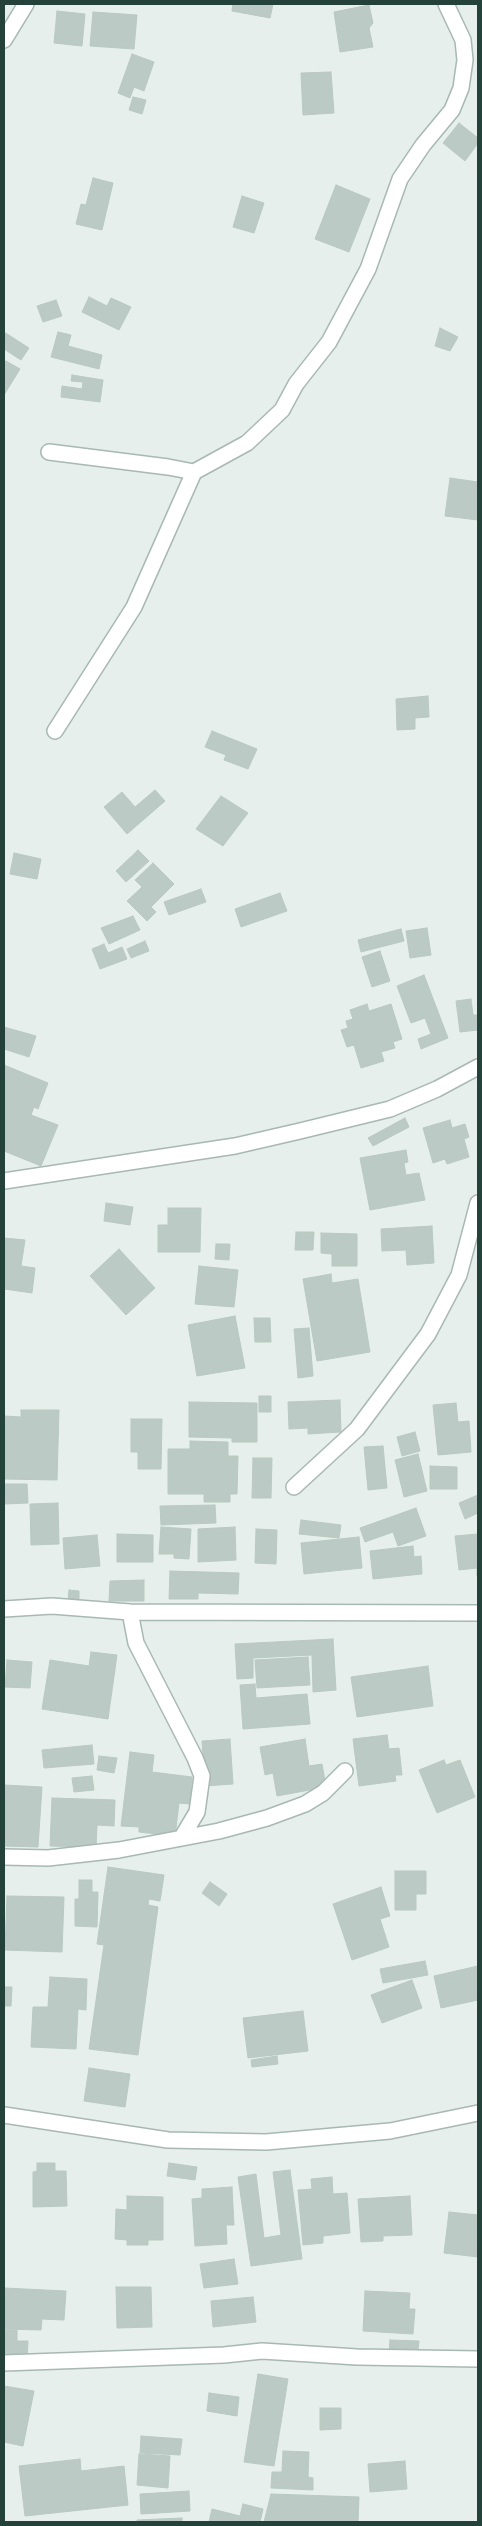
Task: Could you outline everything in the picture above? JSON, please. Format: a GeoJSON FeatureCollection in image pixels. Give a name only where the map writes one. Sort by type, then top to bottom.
{"type":"FeatureCollection","features":[{"type":"Feature","properties":{"kind":"street"},"geometry":{"type":"LineString","coordinates":[[4,40],[26,4]]}},
{"type":"Feature","properties":{"kind":"street"},"geometry":{"type":"LineString","coordinates":[[55,731],[134,607],[194,472],[247,443],[282,410],[296,384],[329,342],[346,311],[368,269],[400,179],[423,145],[452,110],[461,88],[465,60],[463,40],[446,4]]}},
{"type":"Feature","properties":{"kind":"street"},"geometry":{"type":"LineString","coordinates":[[49,452],[168,466],[194,472]]}},
{"type":"Feature","properties":{"kind":"street"},"geometry":{"type":"LineString","coordinates":[[4,1181],[235,1146],[390,1109],[477,1073]]}},
{"type":"Feature","properties":{"kind":"street"},"geometry":{"type":"LineString","coordinates":[[294,1487],[357,1429],[428,1334],[459,1275],[478,1203]]}},
{"type":"Feature","properties":{"kind":"street"},"geometry":{"type":"LineString","coordinates":[[4,1609],[52,1606],[130,1612],[478,1613]]}},
{"type":"Feature","properties":{"kind":"street"},"geometry":{"type":"LineString","coordinates":[[130,1612],[136,1644],[195,1758],[202,1776],[197,1812],[182,1837]]}},
{"type":"Feature","properties":{"kind":"street"},"geometry":{"type":"LineString","coordinates":[[4,1857],[48,1858],[119,1850],[219,1831],[266,1818],[306,1804],[324,1793],[345,1772]]}},
{"type":"Feature","properties":{"kind":"street"},"geometry":{"type":"LineString","coordinates":[[4,2115],[168,2140],[266,2142],[390,2131],[478,2113]]}},
{"type":"Feature","properties":{"kind":"street"},"geometry":{"type":"LineString","coordinates":[[4,2363],[224,2355],[262,2351],[357,2357],[478,2359]]}},
{"type":"Feature","properties":{"kind":"building"},"geometry":{"type":"Polygon","coordinates":[[[233,4],[273,4],[270,18],[232,11],[233,4]]]}},
{"type":"Feature","properties":{"kind":"building"},"geometry":{"type":"Polygon","coordinates":[[[369,5],[373,23],[369,28],[373,47],[340,52],[334,12],[369,5]]]}},
{"type":"Feature","properties":{"kind":"building"},"geometry":{"type":"Polygon","coordinates":[[[57,11],[85,14],[82,46],[54,43],[57,11]]]}},
{"type":"Feature","properties":{"kind":"building"},"geometry":{"type":"Polygon","coordinates":[[[93,12],[137,15],[134,49],[90,46],[93,12]]]}},
{"type":"Feature","properties":{"kind":"building"},"geometry":{"type":"Polygon","coordinates":[[[132,54],[154,62],[144,91],[134,87],[130,98],[118,93],[132,54]]]}},
{"type":"Feature","properties":{"kind":"building"},"geometry":{"type":"Polygon","coordinates":[[[331,72],[334,113],[303,115],[301,73],[331,72]]]}},
{"type":"Feature","properties":{"kind":"building"},"geometry":{"type":"Polygon","coordinates":[[[133,97],[146,100],[142,114],[129,110],[133,97]]]}},
{"type":"Feature","properties":{"kind":"building"},"geometry":{"type":"Polygon","coordinates":[[[459,123],[478,138],[478,143],[465,161],[443,143],[459,123]]]}},
{"type":"Feature","properties":{"kind":"building"},"geometry":{"type":"Polygon","coordinates":[[[93,178],[113,183],[102,230],[76,224],[81,204],[86,205],[93,178]]]}},
{"type":"Feature","properties":{"kind":"building"},"geometry":{"type":"Polygon","coordinates":[[[336,185],[370,199],[349,252],[315,239],[336,185]]]}},
{"type":"Feature","properties":{"kind":"building"},"geometry":{"type":"Polygon","coordinates":[[[242,196],[264,203],[254,233],[233,227],[242,196]]]}},
{"type":"Feature","properties":{"kind":"building"},"geometry":{"type":"Polygon","coordinates":[[[89,297],[107,306],[111,298],[131,307],[119,330],[82,312],[89,297]]]}},
{"type":"Feature","properties":{"kind":"building"},"geometry":{"type":"Polygon","coordinates":[[[56,300],[62,316],[43,322],[37,306],[56,300]]]}},
{"type":"Feature","properties":{"kind":"building"},"geometry":{"type":"Polygon","coordinates":[[[440,328],[458,337],[450,351],[435,346],[440,328]]]}},
{"type":"Feature","properties":{"kind":"building"},"geometry":{"type":"Polygon","coordinates":[[[4,332],[29,348],[21,360],[4,349],[4,332]]]}},
{"type":"Feature","properties":{"kind":"building"},"geometry":{"type":"Polygon","coordinates":[[[58,332],[71,335],[68,346],[102,355],[99,369],[51,357],[58,332]]]}},
{"type":"Feature","properties":{"kind":"building"},"geometry":{"type":"Polygon","coordinates":[[[6,361],[20,369],[4,395],[4,364],[6,361]]]}},
{"type":"Feature","properties":{"kind":"building"},"geometry":{"type":"Polygon","coordinates":[[[72,375],[103,380],[100,402],[61,397],[62,386],[82,389],[83,382],[71,381],[72,375]]]}},
{"type":"Feature","properties":{"kind":"building"},"geometry":{"type":"Polygon","coordinates":[[[450,478],[478,482],[478,520],[445,516],[450,478]]]}},
{"type":"Feature","properties":{"kind":"building"},"geometry":{"type":"Polygon","coordinates":[[[428,696],[429,717],[415,718],[415,729],[397,730],[396,699],[428,696]]]}},
{"type":"Feature","properties":{"kind":"building"},"geometry":{"type":"Polygon","coordinates":[[[212,731],[257,749],[248,769],[224,760],[226,755],[205,747],[212,731]]]}},
{"type":"Feature","properties":{"kind":"building"},"geometry":{"type":"Polygon","coordinates":[[[155,790],[165,801],[127,834],[104,807],[122,792],[135,807],[155,790]]]}},
{"type":"Feature","properties":{"kind":"building"},"geometry":{"type":"Polygon","coordinates":[[[221,796],[248,813],[223,846],[196,829],[221,796]]]}},
{"type":"Feature","properties":{"kind":"building"},"geometry":{"type":"Polygon","coordinates":[[[138,850],[149,861],[126,882],[116,871],[138,850]]]}},
{"type":"Feature","properties":{"kind":"building"},"geometry":{"type":"Polygon","coordinates":[[[14,853],[41,859],[37,879],[10,874],[14,853]]]}},
{"type":"Feature","properties":{"kind":"building"},"geometry":{"type":"Polygon","coordinates":[[[153,863],[174,884],[151,907],[156,912],[147,921],[127,901],[142,887],[135,880],[153,863]]]}},
{"type":"Feature","properties":{"kind":"building"},"geometry":{"type":"Polygon","coordinates":[[[201,889],[206,902],[169,915],[164,902],[201,889]]]}},
{"type":"Feature","properties":{"kind":"building"},"geometry":{"type":"Polygon","coordinates":[[[280,893],[287,911],[241,927],[235,909],[280,893]]]}},
{"type":"Feature","properties":{"kind":"building"},"geometry":{"type":"Polygon","coordinates":[[[133,916],[140,930],[109,944],[101,928],[133,916]]]}},
{"type":"Feature","properties":{"kind":"building"},"geometry":{"type":"Polygon","coordinates":[[[427,928],[431,955],[410,958],[406,931],[427,928]]]}},
{"type":"Feature","properties":{"kind":"building"},"geometry":{"type":"Polygon","coordinates":[[[401,929],[404,941],[361,952],[358,940],[401,929]]]}},
{"type":"Feature","properties":{"kind":"building"},"geometry":{"type":"Polygon","coordinates":[[[145,941],[149,951],[131,958],[127,949],[145,941]]]}},
{"type":"Feature","properties":{"kind":"building"},"geometry":{"type":"Polygon","coordinates":[[[104,944],[108,953],[122,947],[127,959],[100,969],[92,949],[104,944]]]}},
{"type":"Feature","properties":{"kind":"building"},"geometry":{"type":"Polygon","coordinates":[[[380,951],[390,981],[372,987],[362,957],[380,951]]]}},
{"type":"Feature","properties":{"kind":"building"},"geometry":{"type":"Polygon","coordinates":[[[424,975],[448,1038],[421,1049],[418,1039],[431,1034],[425,1018],[411,1023],[397,986],[424,975]]]}},
{"type":"Feature","properties":{"kind":"building"},"geometry":{"type":"Polygon","coordinates":[[[471,999],[473,1015],[478,1015],[478,1030],[460,1032],[456,1001],[471,999]]]}},
{"type":"Feature","properties":{"kind":"building"},"geometry":{"type":"Polygon","coordinates":[[[367,1004],[369,1011],[391,1004],[402,1039],[393,1042],[395,1048],[381,1052],[384,1061],[361,1068],[354,1045],[347,1047],[341,1030],[348,1028],[346,1021],[353,1019],[350,1010],[367,1004]]]}},
{"type":"Feature","properties":{"kind":"building"},"geometry":{"type":"Polygon","coordinates":[[[4,1027],[36,1036],[29,1057],[4,1049],[4,1027]]]}},
{"type":"Feature","properties":{"kind":"building"},"geometry":{"type":"Polygon","coordinates":[[[4,1065],[48,1083],[38,1109],[34,1107],[31,1115],[58,1125],[41,1166],[4,1151],[4,1065]]]}},
{"type":"Feature","properties":{"kind":"building"},"geometry":{"type":"Polygon","coordinates":[[[405,1118],[409,1127],[373,1146],[368,1138],[405,1118]]]}},
{"type":"Feature","properties":{"kind":"building"},"geometry":{"type":"Polygon","coordinates":[[[450,1120],[452,1128],[465,1124],[469,1137],[464,1139],[469,1157],[447,1164],[445,1159],[433,1163],[423,1128],[450,1120]]]}},
{"type":"Feature","properties":{"kind":"building"},"geometry":{"type":"Polygon","coordinates":[[[406,1150],[408,1162],[404,1163],[406,1175],[419,1173],[425,1200],[370,1210],[360,1158],[406,1150]]]}},
{"type":"Feature","properties":{"kind":"building"},"geometry":{"type":"Polygon","coordinates":[[[106,1203],[133,1207],[130,1225],[104,1221],[106,1203]]]}},
{"type":"Feature","properties":{"kind":"building"},"geometry":{"type":"Polygon","coordinates":[[[168,1208],[201,1208],[200,1252],[158,1252],[158,1225],[168,1225],[168,1208]]]}},
{"type":"Feature","properties":{"kind":"building"},"geometry":{"type":"Polygon","coordinates":[[[432,1226],[434,1263],[407,1265],[406,1250],[382,1251],[381,1229],[432,1226]]]}},
{"type":"Feature","properties":{"kind":"building"},"geometry":{"type":"Polygon","coordinates":[[[296,1232],[314,1232],[313,1250],[295,1250],[296,1232]]]}},
{"type":"Feature","properties":{"kind":"building"},"geometry":{"type":"Polygon","coordinates":[[[321,1233],[357,1234],[357,1266],[332,1266],[332,1254],[321,1253],[321,1233]]]}},
{"type":"Feature","properties":{"kind":"building"},"geometry":{"type":"Polygon","coordinates":[[[4,1238],[25,1240],[21,1266],[35,1268],[32,1293],[4,1289],[4,1238]]]}},
{"type":"Feature","properties":{"kind":"building"},"geometry":{"type":"Polygon","coordinates":[[[216,1244],[230,1244],[229,1260],[215,1259],[216,1244]]]}},
{"type":"Feature","properties":{"kind":"building"},"geometry":{"type":"Polygon","coordinates":[[[119,1249],[155,1288],[126,1315],[90,1276],[119,1249]]]}},
{"type":"Feature","properties":{"kind":"building"},"geometry":{"type":"Polygon","coordinates":[[[199,1266],[238,1270],[234,1307],[195,1304],[199,1266]]]}},
{"type":"Feature","properties":{"kind":"building"},"geometry":{"type":"Polygon","coordinates":[[[331,1274],[332,1283],[358,1279],[370,1352],[317,1361],[303,1279],[331,1274]]]}},
{"type":"Feature","properties":{"kind":"building"},"geometry":{"type":"Polygon","coordinates":[[[235,1316],[245,1368],[197,1376],[188,1325],[235,1316]]]}},
{"type":"Feature","properties":{"kind":"building"},"geometry":{"type":"Polygon","coordinates":[[[254,1318],[270,1318],[271,1342],[255,1342],[254,1318]]]}},
{"type":"Feature","properties":{"kind":"building"},"geometry":{"type":"Polygon","coordinates":[[[309,1328],[313,1376],[298,1378],[294,1329],[309,1328]]]}},
{"type":"Feature","properties":{"kind":"building"},"geometry":{"type":"Polygon","coordinates":[[[259,1396],[271,1396],[271,1412],[259,1412],[259,1396]]]}},
{"type":"Feature","properties":{"kind":"building"},"geometry":{"type":"Polygon","coordinates":[[[340,1400],[341,1432],[308,1434],[308,1428],[289,1429],[288,1402],[340,1400]]]}},
{"type":"Feature","properties":{"kind":"building"},"geometry":{"type":"Polygon","coordinates":[[[189,1402],[257,1403],[257,1442],[232,1442],[232,1438],[189,1437],[189,1402]]]}},
{"type":"Feature","properties":{"kind":"building"},"geometry":{"type":"Polygon","coordinates":[[[456,1403],[458,1422],[469,1421],[471,1452],[438,1455],[433,1405],[456,1403]]]}},
{"type":"Feature","properties":{"kind":"building"},"geometry":{"type":"Polygon","coordinates":[[[21,1410],[59,1410],[57,1480],[4,1479],[4,1416],[21,1417],[21,1410]]]}},
{"type":"Feature","properties":{"kind":"building"},"geometry":{"type":"Polygon","coordinates":[[[131,1419],[162,1419],[161,1469],[138,1469],[138,1452],[131,1452],[131,1419]]]}},
{"type":"Feature","properties":{"kind":"building"},"geometry":{"type":"Polygon","coordinates":[[[415,1432],[420,1451],[402,1456],[397,1437],[415,1432]]]}},
{"type":"Feature","properties":{"kind":"building"},"geometry":{"type":"Polygon","coordinates":[[[190,1441],[228,1442],[228,1456],[238,1456],[237,1494],[230,1494],[230,1502],[204,1502],[204,1494],[168,1494],[168,1449],[190,1449],[190,1441]]]}},
{"type":"Feature","properties":{"kind":"building"},"geometry":{"type":"Polygon","coordinates":[[[383,1446],[387,1488],[368,1490],[364,1447],[383,1446]]]}},
{"type":"Feature","properties":{"kind":"building"},"geometry":{"type":"Polygon","coordinates":[[[418,1454],[427,1491],[404,1497],[395,1460],[418,1454]]]}},
{"type":"Feature","properties":{"kind":"building"},"geometry":{"type":"Polygon","coordinates":[[[253,1458],[272,1458],[271,1498],[252,1498],[253,1458]]]}},
{"type":"Feature","properties":{"kind":"building"},"geometry":{"type":"Polygon","coordinates":[[[430,1466],[457,1467],[457,1489],[430,1489],[430,1466]]]}},
{"type":"Feature","properties":{"kind":"building"},"geometry":{"type":"Polygon","coordinates":[[[4,1484],[27,1484],[28,1503],[4,1504],[4,1484]]]}},
{"type":"Feature","properties":{"kind":"building"},"geometry":{"type":"Polygon","coordinates":[[[478,1495],[478,1513],[465,1519],[459,1503],[478,1495]]]}},
{"type":"Feature","properties":{"kind":"building"},"geometry":{"type":"Polygon","coordinates":[[[58,1503],[59,1544],[31,1545],[30,1504],[58,1503]]]}},
{"type":"Feature","properties":{"kind":"building"},"geometry":{"type":"Polygon","coordinates":[[[215,1505],[216,1523],[161,1525],[160,1506],[215,1505]]]}},
{"type":"Feature","properties":{"kind":"building"},"geometry":{"type":"Polygon","coordinates":[[[416,1508],[426,1536],[398,1546],[393,1532],[365,1542],[360,1528],[416,1508]]]}},
{"type":"Feature","properties":{"kind":"building"},"geometry":{"type":"Polygon","coordinates":[[[301,1520],[341,1525],[339,1538],[299,1534],[301,1520]]]}},
{"type":"Feature","properties":{"kind":"building"},"geometry":{"type":"Polygon","coordinates":[[[161,1527],[191,1529],[189,1559],[174,1558],[174,1554],[159,1554],[161,1527]]]}},
{"type":"Feature","properties":{"kind":"building"},"geometry":{"type":"Polygon","coordinates":[[[235,1527],[236,1560],[198,1562],[198,1529],[235,1527]]]}},
{"type":"Feature","properties":{"kind":"building"},"geometry":{"type":"Polygon","coordinates":[[[256,1529],[277,1530],[276,1564],[255,1563],[256,1529]]]}},
{"type":"Feature","properties":{"kind":"building"},"geometry":{"type":"Polygon","coordinates":[[[117,1534],[153,1535],[153,1562],[117,1562],[117,1534]]]}},
{"type":"Feature","properties":{"kind":"building"},"geometry":{"type":"Polygon","coordinates":[[[478,1534],[477,1576],[477,1568],[459,1570],[455,1536],[478,1534]]]}},
{"type":"Feature","properties":{"kind":"building"},"geometry":{"type":"Polygon","coordinates":[[[97,1535],[100,1566],[65,1569],[63,1538],[97,1535]]]}},
{"type":"Feature","properties":{"kind":"building"},"geometry":{"type":"Polygon","coordinates":[[[359,1537],[362,1568],[304,1574],[301,1543],[359,1537]]]}},
{"type":"Feature","properties":{"kind":"building"},"geometry":{"type":"Polygon","coordinates":[[[413,1546],[414,1557],[421,1556],[422,1574],[373,1579],[370,1551],[413,1546]]]}},
{"type":"Feature","properties":{"kind":"building"},"geometry":{"type":"Polygon","coordinates":[[[170,1571],[239,1573],[238,1594],[198,1593],[198,1599],[169,1599],[170,1571]]]}},
{"type":"Feature","properties":{"kind":"building"},"geometry":{"type":"Polygon","coordinates":[[[144,1580],[144,1601],[109,1601],[110,1581],[144,1580]]]}},
{"type":"Feature","properties":{"kind":"building"},"geometry":{"type":"Polygon","coordinates":[[[69,1590],[79,1591],[79,1601],[68,1601],[69,1590]]]}},
{"type":"Feature","properties":{"kind":"building"},"geometry":{"type":"Polygon","coordinates":[[[333,1639],[336,1690],[313,1692],[312,1655],[253,1658],[253,1678],[237,1679],[235,1644],[333,1639]]]}},
{"type":"Feature","properties":{"kind":"building"},"geometry":{"type":"Polygon","coordinates":[[[91,1652],[117,1655],[108,1719],[42,1709],[50,1660],[89,1666],[91,1652]]]}},
{"type":"Feature","properties":{"kind":"building"},"geometry":{"type":"Polygon","coordinates":[[[308,1657],[310,1685],[257,1688],[255,1660],[308,1657]]]}},
{"type":"Feature","properties":{"kind":"building"},"geometry":{"type":"Polygon","coordinates":[[[7,1660],[32,1662],[30,1688],[5,1687],[7,1660]]]}},
{"type":"Feature","properties":{"kind":"building"},"geometry":{"type":"Polygon","coordinates":[[[428,1666],[433,1706],[357,1717],[351,1677],[428,1666]]]}},
{"type":"Feature","properties":{"kind":"building"},"geometry":{"type":"Polygon","coordinates":[[[255,1684],[256,1698],[307,1694],[310,1724],[243,1729],[240,1685],[255,1684]]]}},
{"type":"Feature","properties":{"kind":"building"},"geometry":{"type":"Polygon","coordinates":[[[387,1735],[389,1749],[399,1748],[402,1775],[395,1775],[396,1781],[359,1786],[353,1739],[387,1735]]]}},
{"type":"Feature","properties":{"kind":"building"},"geometry":{"type":"Polygon","coordinates":[[[230,1739],[233,1784],[205,1786],[202,1741],[230,1739]]]}},
{"type":"Feature","properties":{"kind":"building"},"geometry":{"type":"Polygon","coordinates":[[[305,1739],[309,1766],[322,1764],[326,1787],[277,1796],[273,1773],[265,1775],[260,1747],[305,1739]]]}},
{"type":"Feature","properties":{"kind":"building"},"geometry":{"type":"Polygon","coordinates":[[[92,1745],[94,1764],[44,1768],[42,1750],[92,1745]]]}},
{"type":"Feature","properties":{"kind":"building"},"geometry":{"type":"Polygon","coordinates":[[[130,1752],[154,1755],[152,1772],[192,1777],[189,1804],[179,1803],[175,1836],[139,1832],[139,1827],[121,1826],[130,1752]]]}},
{"type":"Feature","properties":{"kind":"building"},"geometry":{"type":"Polygon","coordinates":[[[99,1756],[117,1758],[114,1773],[97,1770],[99,1756]]]}},
{"type":"Feature","properties":{"kind":"building"},"geometry":{"type":"Polygon","coordinates":[[[444,1760],[446,1765],[460,1760],[475,1797],[437,1813],[419,1770],[444,1760]]]}},
{"type":"Feature","properties":{"kind":"building"},"geometry":{"type":"Polygon","coordinates":[[[92,1776],[94,1790],[74,1792],[72,1778],[92,1776]]]}},
{"type":"Feature","properties":{"kind":"building"},"geometry":{"type":"Polygon","coordinates":[[[4,1785],[42,1787],[38,1847],[4,1846],[4,1785]]]}},
{"type":"Feature","properties":{"kind":"building"},"geometry":{"type":"Polygon","coordinates":[[[52,1798],[115,1800],[114,1826],[97,1825],[96,1847],[50,1846],[52,1798]]]}},
{"type":"Feature","properties":{"kind":"building"},"geometry":{"type":"Polygon","coordinates":[[[108,1867],[164,1875],[160,1901],[149,1899],[148,1905],[158,1907],[138,2055],[89,2049],[104,1945],[97,1944],[108,1867]]]}},
{"type":"Feature","properties":{"kind":"building"},"geometry":{"type":"Polygon","coordinates":[[[395,1871],[426,1871],[426,1894],[416,1894],[416,1910],[395,1910],[395,1871]]]}},
{"type":"Feature","properties":{"kind":"building"},"geometry":{"type":"Polygon","coordinates":[[[79,1880],[92,1880],[92,1892],[98,1892],[97,1927],[75,1926],[75,1899],[79,1899],[79,1880]]]}},
{"type":"Feature","properties":{"kind":"building"},"geometry":{"type":"Polygon","coordinates":[[[210,1882],[227,1894],[219,1906],[202,1893],[210,1882]]]}},
{"type":"Feature","properties":{"kind":"building"},"geometry":{"type":"Polygon","coordinates":[[[381,1887],[390,1916],[380,1919],[389,1947],[352,1960],[333,1904],[381,1887]]]}},
{"type":"Feature","properties":{"kind":"building"},"geometry":{"type":"Polygon","coordinates":[[[7,1896],[64,1897],[62,1952],[5,1950],[7,1896]]]}},
{"type":"Feature","properties":{"kind":"building"},"geometry":{"type":"Polygon","coordinates":[[[425,1961],[428,1975],[383,1983],[380,1969],[425,1961]]]}},
{"type":"Feature","properties":{"kind":"building"},"geometry":{"type":"Polygon","coordinates":[[[478,1966],[478,2000],[441,2008],[434,1976],[478,1966]]]}},
{"type":"Feature","properties":{"kind":"building"},"geometry":{"type":"Polygon","coordinates":[[[50,1977],[87,1979],[86,2010],[78,2009],[76,2049],[31,2047],[33,2007],[48,2007],[50,1977]]]}},
{"type":"Feature","properties":{"kind":"building"},"geometry":{"type":"Polygon","coordinates":[[[412,1980],[422,2008],[382,2023],[371,1995],[412,1980]]]}},
{"type":"Feature","properties":{"kind":"building"},"geometry":{"type":"Polygon","coordinates":[[[4,1987],[12,1987],[11,2006],[4,2006],[4,1987]]]}},
{"type":"Feature","properties":{"kind":"building"},"geometry":{"type":"Polygon","coordinates":[[[303,2011],[308,2051],[248,2058],[243,2018],[303,2011]]]}},
{"type":"Feature","properties":{"kind":"building"},"geometry":{"type":"Polygon","coordinates":[[[277,2056],[278,2064],[252,2067],[251,2060],[277,2056]]]}},
{"type":"Feature","properties":{"kind":"building"},"geometry":{"type":"Polygon","coordinates":[[[89,2068],[130,2074],[125,2107],[84,2101],[89,2068]]]}},
{"type":"Feature","properties":{"kind":"building"},"geometry":{"type":"Polygon","coordinates":[[[37,2163],[55,2163],[55,2171],[66,2171],[67,2206],[33,2207],[33,2172],[37,2171],[37,2163]]]}},
{"type":"Feature","properties":{"kind":"building"},"geometry":{"type":"Polygon","coordinates":[[[169,2163],[197,2167],[195,2180],[167,2176],[169,2163]]]}},
{"type":"Feature","properties":{"kind":"building"},"geometry":{"type":"Polygon","coordinates":[[[290,2170],[302,2259],[251,2266],[238,2177],[256,2174],[264,2238],[281,2235],[273,2172],[290,2170]]]}},
{"type":"Feature","properties":{"kind":"building"},"geometry":{"type":"Polygon","coordinates":[[[332,2177],[333,2194],[347,2193],[350,2233],[323,2236],[323,2243],[303,2245],[298,2190],[312,2189],[311,2179],[332,2177]]]}},
{"type":"Feature","properties":{"kind":"building"},"geometry":{"type":"Polygon","coordinates":[[[232,2187],[234,2225],[226,2225],[227,2244],[195,2246],[192,2199],[202,2198],[202,2189],[232,2187]]]}},
{"type":"Feature","properties":{"kind":"building"},"geometry":{"type":"Polygon","coordinates":[[[127,2196],[163,2197],[163,2240],[148,2240],[148,2245],[127,2245],[127,2240],[115,2239],[116,2209],[127,2210],[127,2196]]]}},
{"type":"Feature","properties":{"kind":"building"},"geometry":{"type":"Polygon","coordinates":[[[410,2196],[412,2235],[383,2236],[383,2241],[361,2242],[358,2199],[410,2196]]]}},
{"type":"Feature","properties":{"kind":"building"},"geometry":{"type":"Polygon","coordinates":[[[449,2212],[478,2215],[478,2257],[444,2253],[449,2212]]]}},
{"type":"Feature","properties":{"kind":"building"},"geometry":{"type":"Polygon","coordinates":[[[234,2259],[238,2284],[204,2288],[200,2264],[234,2259]]]}},
{"type":"Feature","properties":{"kind":"building"},"geometry":{"type":"Polygon","coordinates":[[[116,2287],[151,2287],[152,2327],[117,2328],[116,2287]]]}},
{"type":"Feature","properties":{"kind":"building"},"geometry":{"type":"Polygon","coordinates":[[[4,2288],[66,2291],[64,2320],[42,2319],[41,2330],[4,2329],[4,2288]]]}},
{"type":"Feature","properties":{"kind":"building"},"geometry":{"type":"Polygon","coordinates":[[[365,2291],[410,2293],[409,2309],[415,2309],[413,2334],[363,2331],[365,2291]]]}},
{"type":"Feature","properties":{"kind":"building"},"geometry":{"type":"Polygon","coordinates":[[[253,2297],[256,2322],[213,2327],[211,2301],[253,2297]]]}},
{"type":"Feature","properties":{"kind":"building"},"geometry":{"type":"Polygon","coordinates":[[[4,2330],[17,2330],[17,2341],[28,2341],[27,2362],[4,2361],[4,2330]]]}},
{"type":"Feature","properties":{"kind":"building"},"geometry":{"type":"Polygon","coordinates":[[[390,2340],[419,2341],[417,2358],[389,2356],[390,2340]]]}},
{"type":"Feature","properties":{"kind":"building"},"geometry":{"type":"Polygon","coordinates":[[[258,2374],[288,2379],[274,2466],[244,2462],[258,2374]]]}},
{"type":"Feature","properties":{"kind":"building"},"geometry":{"type":"Polygon","coordinates":[[[4,2386],[34,2391],[23,2446],[4,2442],[4,2386]]]}},
{"type":"Feature","properties":{"kind":"building"},"geometry":{"type":"Polygon","coordinates":[[[209,2393],[239,2397],[237,2416],[207,2411],[209,2393]]]}},
{"type":"Feature","properties":{"kind":"building"},"geometry":{"type":"Polygon","coordinates":[[[320,2408],[341,2408],[341,2429],[320,2430],[320,2408]]]}},
{"type":"Feature","properties":{"kind":"building"},"geometry":{"type":"Polygon","coordinates":[[[141,2436],[182,2439],[180,2455],[140,2453],[141,2436]]]}},
{"type":"Feature","properties":{"kind":"building"},"geometry":{"type":"Polygon","coordinates":[[[283,2451],[309,2452],[308,2477],[313,2478],[313,2490],[271,2488],[272,2472],[282,2472],[283,2451]]]}},
{"type":"Feature","properties":{"kind":"building"},"geometry":{"type":"Polygon","coordinates":[[[139,2454],[170,2456],[168,2488],[137,2485],[139,2454]]]}},
{"type":"Feature","properties":{"kind":"building"},"geometry":{"type":"Polygon","coordinates":[[[80,2459],[81,2471],[124,2466],[128,2505],[25,2516],[19,2466],[80,2459]]]}},
{"type":"Feature","properties":{"kind":"building"},"geometry":{"type":"Polygon","coordinates":[[[405,2461],[407,2489],[370,2492],[368,2464],[405,2461]]]}},
{"type":"Feature","properties":{"kind":"building"},"geometry":{"type":"Polygon","coordinates":[[[189,2491],[190,2511],[141,2514],[140,2494],[189,2491]]]}},
{"type":"Feature","properties":{"kind":"building"},"geometry":{"type":"Polygon","coordinates":[[[271,2494],[359,2497],[358,2522],[264,2522],[271,2494]]]}},
{"type":"Feature","properties":{"kind":"building"},"geometry":{"type":"Polygon","coordinates":[[[243,2504],[263,2509],[260,2522],[209,2522],[212,2509],[240,2516],[243,2504]]]}},
{"type":"Feature","properties":{"kind":"building"},"geometry":{"type":"Polygon","coordinates":[[[182,2518],[182,2522],[137,2522],[137,2520],[182,2518]]]}}]}
